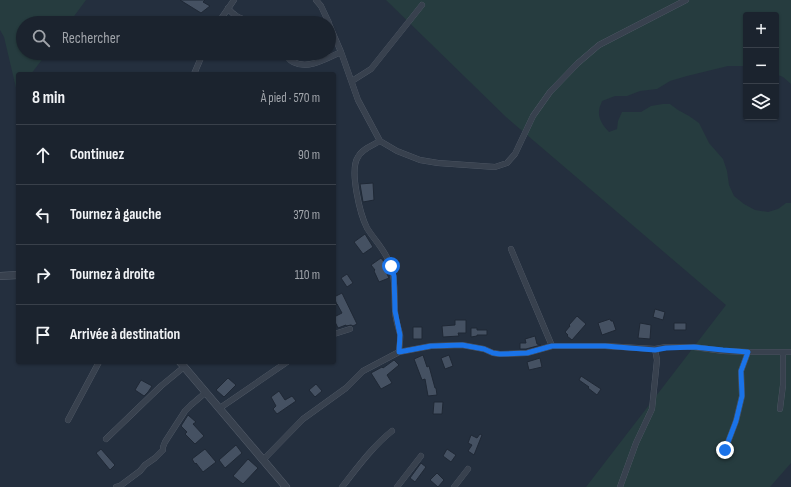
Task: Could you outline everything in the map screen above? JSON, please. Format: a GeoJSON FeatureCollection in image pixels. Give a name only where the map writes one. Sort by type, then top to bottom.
{"type":"FeatureCollection","features":[{"type":"Feature","properties":{"kind":"street"},"geometry":{"type":"LineString","coordinates":[[223,16],[234,0]]}},
{"type":"Feature","properties":{"kind":"street"},"geometry":{"type":"LineString","coordinates":[[316,0],[321,6],[325,16]]}},
{"type":"Feature","properties":{"kind":"street"},"geometry":{"type":"LineString","coordinates":[[336,40],[358,100],[380,141],[397,151],[420,160],[438,163],[495,167],[507,163],[515,154],[533,116],[550,92],[599,45],[686,0]]}},
{"type":"Feature","properties":{"kind":"street"},"geometry":{"type":"LineString","coordinates":[[352,81],[371,69],[422,5]]}},
{"type":"Feature","properties":{"kind":"street"},"geometry":{"type":"LineString","coordinates":[[228,8],[232,14],[236,16]]}},
{"type":"Feature","properties":{"kind":"street"},"geometry":{"type":"LineString","coordinates":[[336,54],[341,52]]}},
{"type":"Feature","properties":{"kind":"street"},"geometry":{"type":"LineString","coordinates":[[195,72],[200,60]]}},
{"type":"Feature","properties":{"kind":"street"},"geometry":{"type":"LineString","coordinates":[[290,60],[292,62],[306,65],[318,63],[324,60]]}},
{"type":"Feature","properties":{"kind":"street"},"geometry":{"type":"LineString","coordinates":[[380,141],[362,152],[358,157],[355,173],[357,199],[366,227],[386,255],[394,276],[395,311],[400,335],[399,352]]}},
{"type":"Feature","properties":{"kind":"street"},"geometry":{"type":"LineString","coordinates":[[511,249],[552,346]]}},
{"type":"Feature","properties":{"kind":"street"},"geometry":{"type":"LineString","coordinates":[[0,276],[16,275]]}},
{"type":"Feature","properties":{"kind":"street"},"geometry":{"type":"LineString","coordinates":[[336,334],[350,330]]}},
{"type":"Feature","properties":{"kind":"street"},"geometry":{"type":"LineString","coordinates":[[263,460],[303,420],[346,388],[363,371],[399,352],[431,346],[462,345],[484,349],[493,353],[527,353],[552,346],[605,346],[655,350],[694,347],[748,352],[791,352]]}},
{"type":"Feature","properties":{"kind":"street"},"geometry":{"type":"LineString","coordinates":[[620,487],[636,443],[652,409],[657,360],[655,350]]}},
{"type":"Feature","properties":{"kind":"street"},"geometry":{"type":"LineString","coordinates":[[725,450],[736,421],[742,396],[741,371],[748,352]]}},
{"type":"Feature","properties":{"kind":"street"},"geometry":{"type":"LineString","coordinates":[[780,409],[783,385],[783,353]]}},
{"type":"Feature","properties":{"kind":"street"},"geometry":{"type":"LineString","coordinates":[[68,420],[98,364]]}},
{"type":"Feature","properties":{"kind":"street"},"geometry":{"type":"LineString","coordinates":[[106,439],[182,364],[286,487]]}},
{"type":"Feature","properties":{"kind":"street"},"geometry":{"type":"LineString","coordinates":[[220,408],[284,364]]}},
{"type":"Feature","properties":{"kind":"street"},"geometry":{"type":"LineString","coordinates":[[116,487],[120,486],[140,471],[163,450],[165,442],[186,411],[205,392]]}},
{"type":"Feature","properties":{"kind":"street"},"geometry":{"type":"LineString","coordinates":[[342,487],[384,436],[392,431]]}},
{"type":"Feature","properties":{"kind":"street"},"geometry":{"type":"LineString","coordinates":[[397,487],[421,456]]}},
{"type":"Feature","properties":{"kind":"street"},"geometry":{"type":"LineString","coordinates":[[454,487],[468,469]]}},
{"type":"Feature","properties":{"kind":"green space"},"geometry":{"type":"Polygon","coordinates":[[[0,0],[86,0],[74,16],[16,16],[16,60],[42,60],[33,72],[16,72],[16,88],[4,37],[0,30],[0,0]]]}},
{"type":"Feature","properties":{"kind":"green space"},"geometry":{"type":"Polygon","coordinates":[[[386,0],[791,0],[791,84],[779,75],[779,12],[743,12],[743,66],[728,66],[670,81],[657,89],[640,91],[627,96],[615,96],[602,101],[599,111],[600,120],[609,132],[617,129],[618,121],[622,112],[641,112],[651,106],[670,104],[699,123],[709,143],[723,159],[729,185],[734,196],[755,210],[768,212],[778,209],[786,203],[791,203],[791,463],[770,487],[586,487],[726,305],[506,117],[386,0]]]}},
{"type":"Feature","properties":{"kind":"building"},"geometry":{"type":"Polygon","coordinates":[[[180,0],[205,0],[203,2],[210,6],[201,13],[180,0]]]}},
{"type":"Feature","properties":{"kind":"building"},"geometry":{"type":"Polygon","coordinates":[[[373,183],[374,200],[363,202],[360,184],[373,183]]]}},
{"type":"Feature","properties":{"kind":"building"},"geometry":{"type":"Polygon","coordinates":[[[365,234],[373,247],[363,254],[354,242],[365,234]]]}},
{"type":"Feature","properties":{"kind":"building"},"geometry":{"type":"Polygon","coordinates":[[[381,258],[385,263],[384,264],[389,278],[379,282],[374,271],[375,270],[371,265],[381,258]]]}},
{"type":"Feature","properties":{"kind":"building"},"geometry":{"type":"Polygon","coordinates":[[[347,274],[353,283],[347,287],[341,278],[347,274]]]}},
{"type":"Feature","properties":{"kind":"building"},"geometry":{"type":"Polygon","coordinates":[[[342,293],[357,324],[353,326],[346,325],[338,328],[336,324],[336,316],[342,313],[336,302],[336,296],[342,293]]]}},
{"type":"Feature","properties":{"kind":"building"},"geometry":{"type":"Polygon","coordinates":[[[655,309],[665,312],[663,320],[653,317],[655,309]]]}},
{"type":"Feature","properties":{"kind":"building"},"geometry":{"type":"Polygon","coordinates":[[[577,316],[586,324],[572,340],[565,332],[577,316]]]}},
{"type":"Feature","properties":{"kind":"building"},"geometry":{"type":"Polygon","coordinates":[[[610,319],[613,321],[616,330],[602,335],[598,323],[610,319]]]}},
{"type":"Feature","properties":{"kind":"building"},"geometry":{"type":"Polygon","coordinates":[[[455,320],[466,320],[466,333],[458,333],[459,336],[443,337],[442,326],[455,325],[455,320]]]}},
{"type":"Feature","properties":{"kind":"building"},"geometry":{"type":"Polygon","coordinates":[[[640,323],[651,325],[650,339],[638,338],[640,323]]]}},
{"type":"Feature","properties":{"kind":"building"},"geometry":{"type":"Polygon","coordinates":[[[674,323],[686,323],[686,330],[674,330],[674,323]]]}},
{"type":"Feature","properties":{"kind":"building"},"geometry":{"type":"Polygon","coordinates":[[[413,327],[422,327],[422,339],[413,339],[413,327]]]}},
{"type":"Feature","properties":{"kind":"building"},"geometry":{"type":"Polygon","coordinates":[[[471,328],[477,328],[477,330],[487,330],[487,335],[477,335],[471,337],[471,328]]]}},
{"type":"Feature","properties":{"kind":"building"},"geometry":{"type":"Polygon","coordinates":[[[535,336],[537,344],[541,345],[520,349],[520,343],[526,343],[525,339],[535,336]]]}},
{"type":"Feature","properties":{"kind":"building"},"geometry":{"type":"Polygon","coordinates":[[[423,355],[427,367],[429,366],[437,395],[428,396],[425,379],[422,380],[414,359],[423,355]]]}},
{"type":"Feature","properties":{"kind":"building"},"geometry":{"type":"Polygon","coordinates":[[[449,355],[453,366],[445,369],[441,358],[449,355]]]}},
{"type":"Feature","properties":{"kind":"building"},"geometry":{"type":"Polygon","coordinates":[[[540,358],[542,367],[529,370],[527,362],[540,358]]]}},
{"type":"Feature","properties":{"kind":"building"},"geometry":{"type":"Polygon","coordinates":[[[394,360],[399,365],[387,375],[392,383],[381,389],[371,373],[382,367],[383,368],[394,360]]]}},
{"type":"Feature","properties":{"kind":"building"},"geometry":{"type":"Polygon","coordinates":[[[581,376],[601,389],[597,395],[579,380],[581,376]]]}},
{"type":"Feature","properties":{"kind":"building"},"geometry":{"type":"Polygon","coordinates":[[[228,378],[236,385],[224,397],[216,390],[228,378]]]}},
{"type":"Feature","properties":{"kind":"building"},"geometry":{"type":"Polygon","coordinates":[[[141,380],[152,386],[144,396],[135,390],[141,380]]]}},
{"type":"Feature","properties":{"kind":"building"},"geometry":{"type":"Polygon","coordinates":[[[316,384],[322,391],[315,397],[309,390],[316,384]]]}},
{"type":"Feature","properties":{"kind":"building"},"geometry":{"type":"Polygon","coordinates":[[[279,391],[285,400],[292,396],[296,401],[277,414],[273,409],[276,406],[271,397],[279,391]]]}},
{"type":"Feature","properties":{"kind":"building"},"geometry":{"type":"Polygon","coordinates":[[[434,402],[443,402],[442,414],[433,414],[434,402]]]}},
{"type":"Feature","properties":{"kind":"building"},"geometry":{"type":"Polygon","coordinates":[[[188,415],[196,422],[193,424],[204,436],[195,444],[185,434],[187,432],[181,426],[188,415]]]}},
{"type":"Feature","properties":{"kind":"building"},"geometry":{"type":"Polygon","coordinates":[[[480,434],[482,435],[474,455],[468,451],[472,445],[468,443],[471,435],[477,438],[480,434]]]}},
{"type":"Feature","properties":{"kind":"building"},"geometry":{"type":"Polygon","coordinates":[[[236,445],[242,453],[225,468],[219,460],[236,445]]]}},
{"type":"Feature","properties":{"kind":"building"},"geometry":{"type":"Polygon","coordinates":[[[101,449],[115,465],[110,470],[96,453],[101,449]]]}},
{"type":"Feature","properties":{"kind":"building"},"geometry":{"type":"Polygon","coordinates":[[[205,449],[216,462],[203,472],[192,459],[205,449]]]}},
{"type":"Feature","properties":{"kind":"building"},"geometry":{"type":"Polygon","coordinates":[[[447,449],[456,455],[451,462],[443,456],[447,449]]]}},
{"type":"Feature","properties":{"kind":"building"},"geometry":{"type":"Polygon","coordinates":[[[248,459],[258,468],[243,484],[233,476],[248,459]]]}},
{"type":"Feature","properties":{"kind":"building"},"geometry":{"type":"Polygon","coordinates":[[[421,463],[426,467],[415,482],[410,478],[421,463]]]}},
{"type":"Feature","properties":{"kind":"building"},"geometry":{"type":"Polygon","coordinates":[[[437,473],[444,480],[438,487],[430,480],[437,473]]]}},
{"type":"Feature","properties":{"kind":"route"},"geometry":{"type":"LineString","coordinates":[[391,266],[394,276],[395,311],[400,335],[399,352],[431,346],[462,345],[500,354],[527,353],[552,346],[605,346],[655,350],[694,347],[748,352],[741,371],[742,396],[736,421],[725,450]]}}]}
